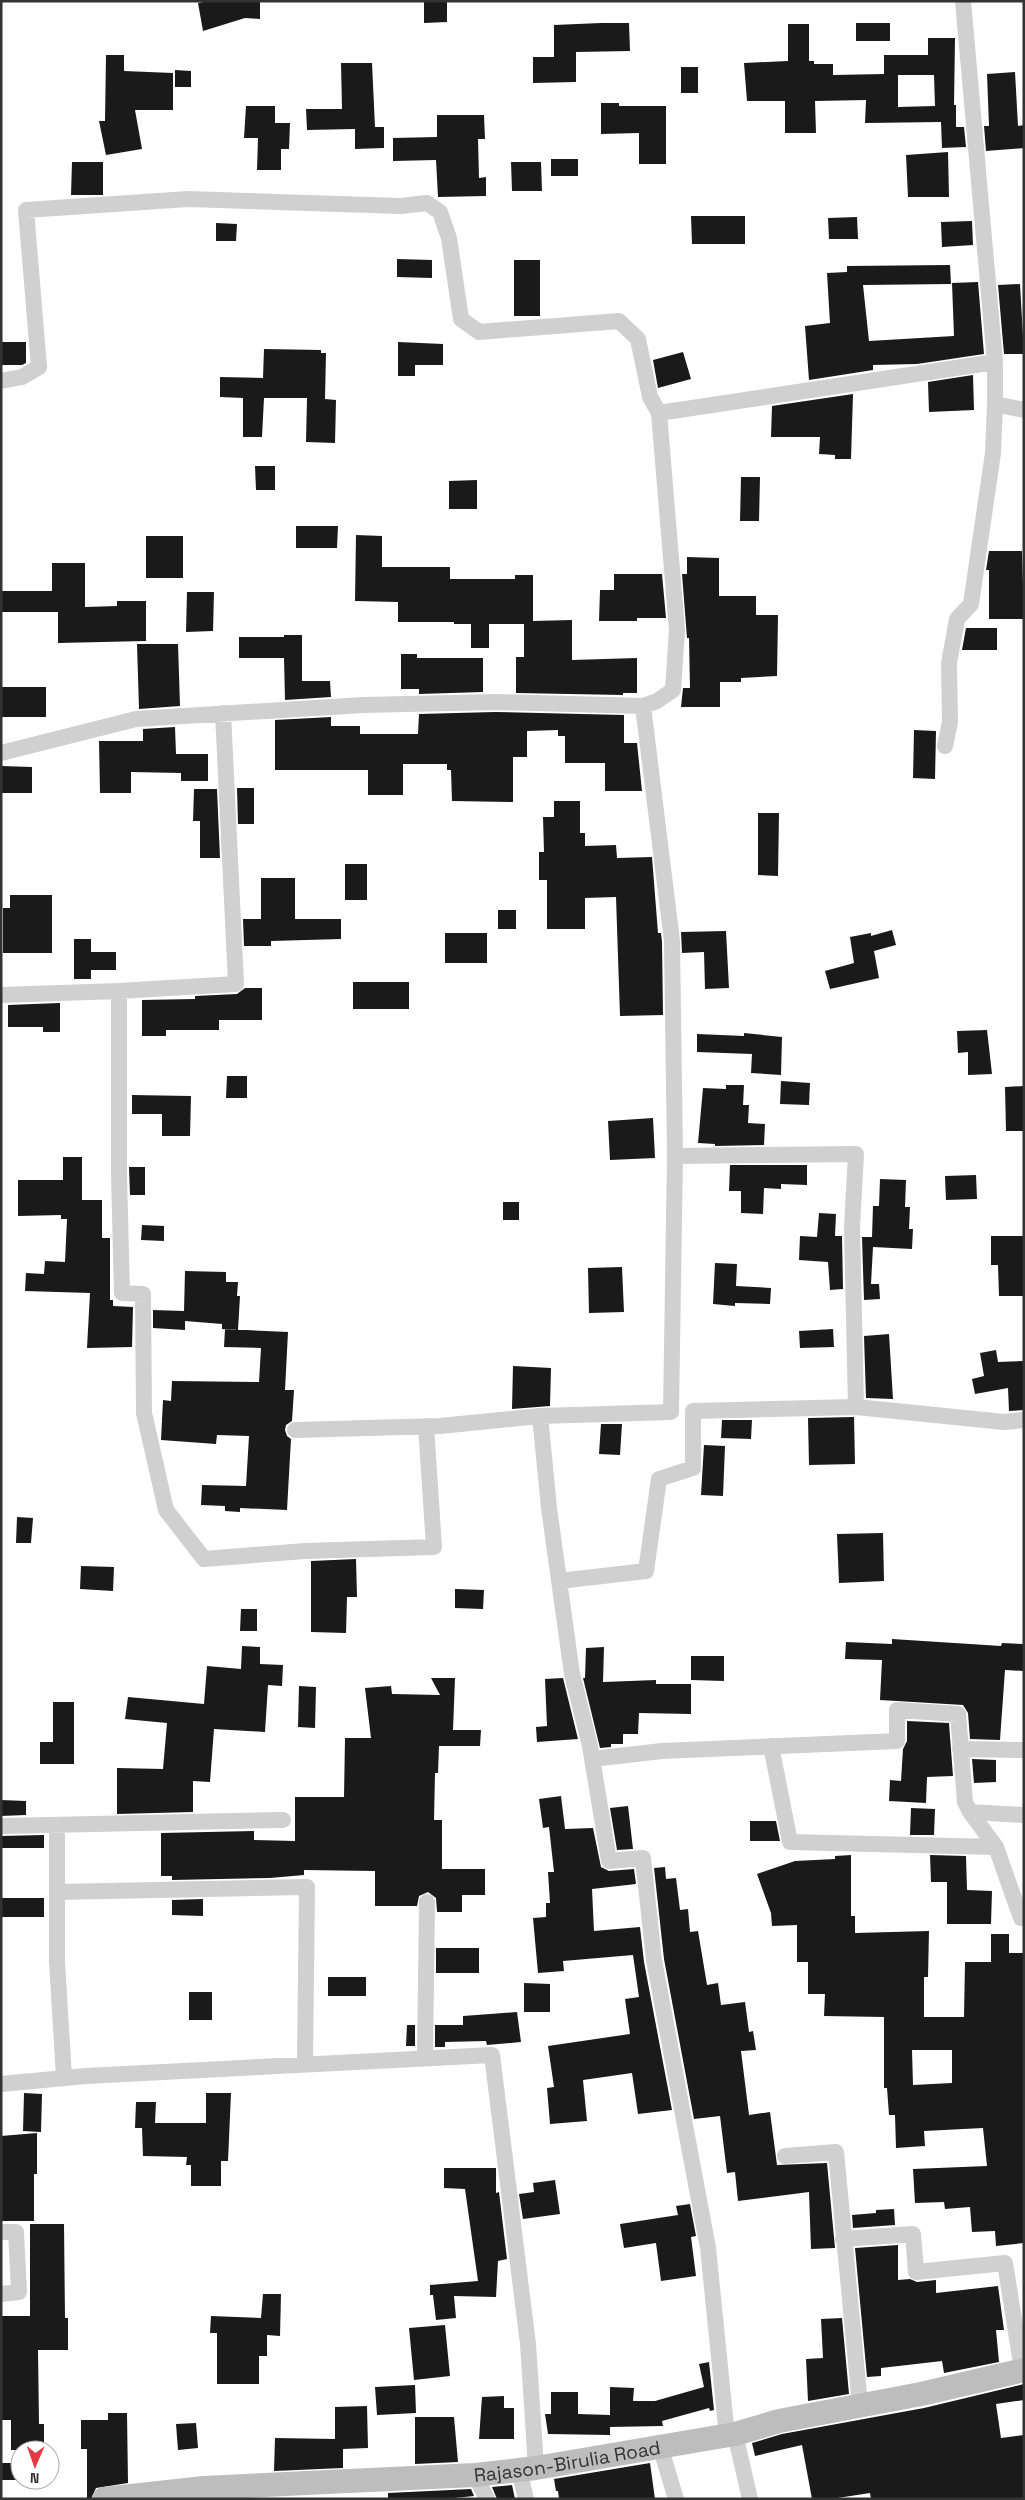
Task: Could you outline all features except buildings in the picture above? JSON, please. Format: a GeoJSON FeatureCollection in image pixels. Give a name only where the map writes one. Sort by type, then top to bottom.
{"type":"FeatureCollection","features":[{"type":"Feature","properties":{"kind":"street"},"geometry":{"type":"LineString","coordinates":[[945,746],[950,722],[950,663],[957,619],[971,604],[993,453],[995,404],[995,362],[964,1]]}},
{"type":"Feature","properties":{"kind":"street"},"geometry":{"type":"LineString","coordinates":[[1,380],[22,377],[39,367],[26,210],[188,199],[401,206],[427,203],[440,212],[449,238],[461,319],[479,332],[619,321],[638,339],[650,397],[659,413],[677,630],[673,690],[657,701],[643,706],[495,702],[391,704],[136,719],[1,753]]}},
{"type":"Feature","properties":{"kind":"street"},"geometry":{"type":"LineString","coordinates":[[659,413],[995,362]]}},
{"type":"Feature","properties":{"kind":"street"},"geometry":{"type":"LineString","coordinates":[[995,404],[1024,410]]}},
{"type":"Feature","properties":{"kind":"street"},"geometry":{"type":"LineString","coordinates":[[643,706],[672,940],[676,1156],[671,1412]]}},
{"type":"Feature","properties":{"kind":"street"},"geometry":{"type":"LineString","coordinates":[[1,995],[119,991],[236,984],[223,713]]}},
{"type":"Feature","properties":{"kind":"street"},"geometry":{"type":"LineString","coordinates":[[119,991],[119,1175],[122,1293],[143,1294],[144,1413],[166,1510],[204,1559],[305,1551],[434,1547],[426,1426]]}},
{"type":"Feature","properties":{"kind":"street"},"geometry":{"type":"LineString","coordinates":[[676,1156],[856,1154],[852,1227],[856,1407]]}},
{"type":"Feature","properties":{"kind":"street"},"geometry":{"type":"LineString","coordinates":[[295,1430],[426,1426],[540,1416],[856,1407],[1004,1422],[1024,1420]]}},
{"type":"Feature","properties":{"kind":"street"},"geometry":{"type":"LineString","coordinates":[[559,1581],[646,1571],[660,1479],[693,1468],[693,1411]]}},
{"type":"Feature","properties":{"kind":"street"},"geometry":{"type":"LineString","coordinates":[[540,1416],[572,1674],[592,1759],[609,1861],[643,1858],[654,1960],[708,2248],[731,2435],[750,2499]]}},
{"type":"Feature","properties":{"kind":"street"},"geometry":{"type":"LineString","coordinates":[[592,1759],[662,1751],[896,1741],[897,1710],[958,1714],[965,1802],[996,1848],[1021,1918],[1024,1918]]}},
{"type":"Feature","properties":{"kind":"street"},"geometry":{"type":"LineString","coordinates":[[771,1746],[790,1842],[996,1848]]}},
{"type":"Feature","properties":{"kind":"street"},"geometry":{"type":"LineString","coordinates":[[960,1749],[1024,1750]]}},
{"type":"Feature","properties":{"kind":"street"},"geometry":{"type":"LineString","coordinates":[[970,1812],[1024,1815]]}},
{"type":"Feature","properties":{"kind":"street"},"geometry":{"type":"LineString","coordinates":[[1,1826],[283,1820]]}},
{"type":"Feature","properties":{"kind":"street"},"geometry":{"type":"LineString","coordinates":[[57,1825],[57,1961],[64,2078]]}},
{"type":"Feature","properties":{"kind":"street"},"geometry":{"type":"LineString","coordinates":[[57,1892],[307,1887],[305,2064]]}},
{"type":"Feature","properties":{"kind":"street"},"geometry":{"type":"LineString","coordinates":[[425,2058],[427,1902]]}},
{"type":"Feature","properties":{"kind":"street"},"geometry":{"type":"LineString","coordinates":[[1,2084],[64,2078],[492,2055],[528,2344],[528,2469],[526,2499]]}},
{"type":"Feature","properties":{"kind":"street"},"geometry":{"type":"LineString","coordinates":[[785,2156],[836,2152],[860,2406]]}},
{"type":"Feature","properties":{"kind":"street"},"geometry":{"type":"LineString","coordinates":[[1,2232],[16,2232],[19,2292],[1,2294]]}},
{"type":"Feature","properties":{"kind":"street"},"geometry":{"type":"LineString","coordinates":[[844,2239],[913,2234],[916,2272],[1005,2263],[1023,2370]]}},
{"type":"Feature","properties":{"kind":"street","name":"Rajason-Birulia Road"},"geometry":{"type":"LineString","coordinates":[[104,2499],[205,2494],[475,2475],[528,2469],[731,2435],[779,2421],[921,2394],[1023,2370]]}},
{"type":"Feature","properties":{"kind":"street"},"geometry":{"type":"LineString","coordinates":[[660,2446],[676,2499]]}},
{"type":"Feature","properties":{"kind":"street"},"geometry":{"type":"LineString","coordinates":[[475,2475],[487,2499]]}}]}
